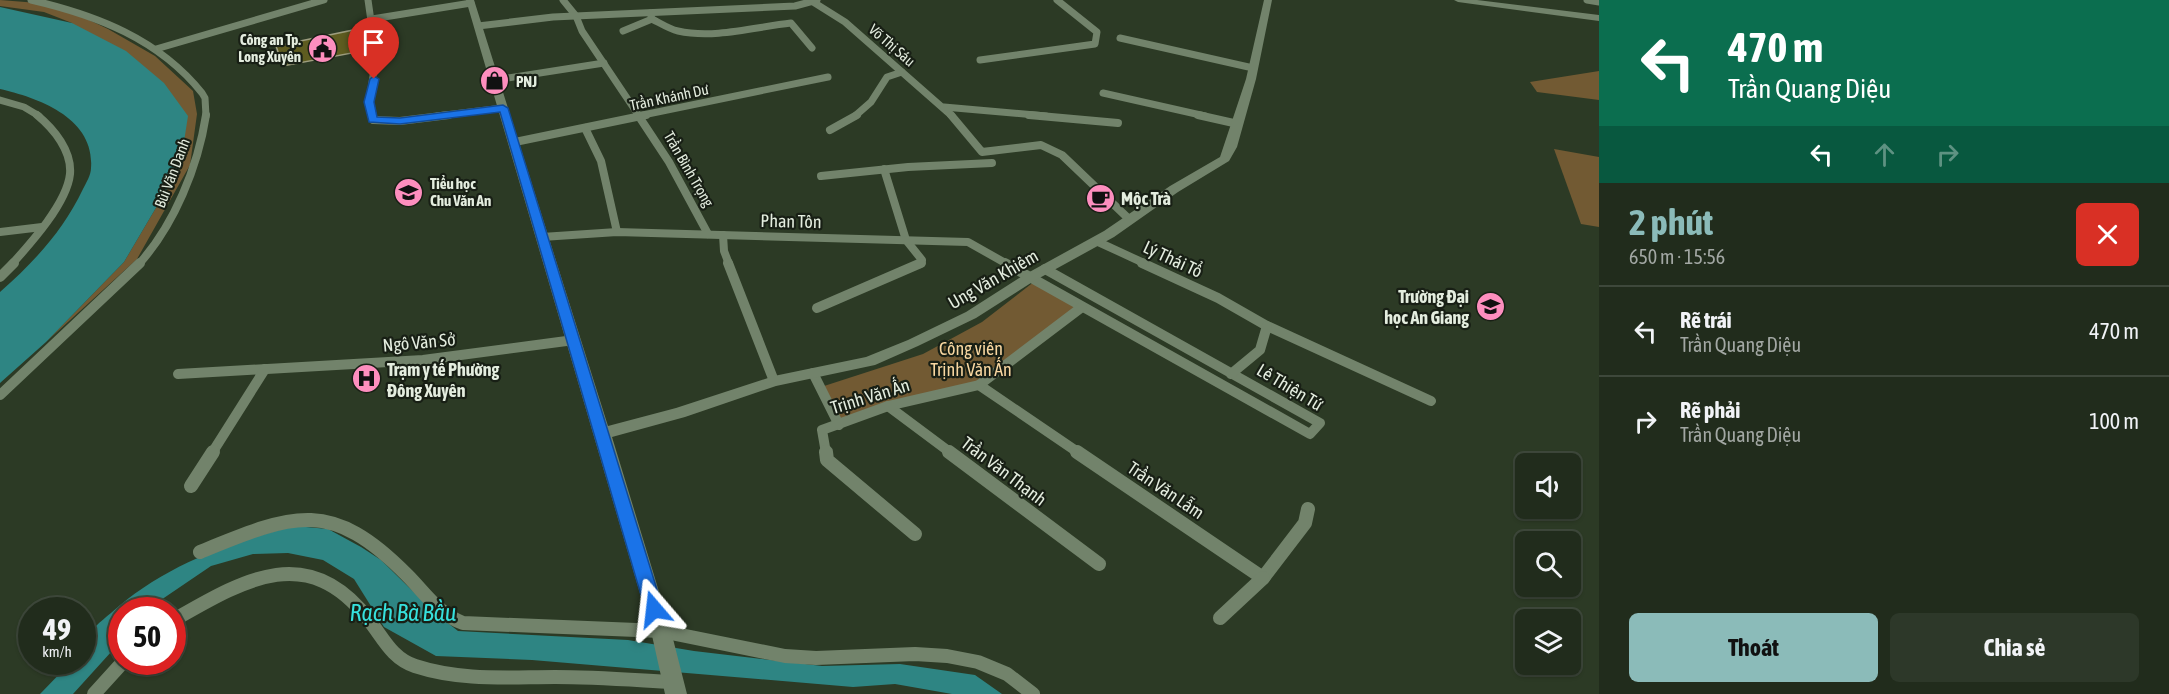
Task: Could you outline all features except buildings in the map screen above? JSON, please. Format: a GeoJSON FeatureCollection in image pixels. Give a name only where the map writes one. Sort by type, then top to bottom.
{"type":"FeatureCollection","features":[{"type":"Feature","properties":{"kind":"street","name":"Bùi Văn Danh"},"geometry":{"type":"LineString","coordinates":[[0,395],[145,257],[178,204],[196,158],[206,112],[205,96],[156,49],[111,23],[70,8],[31,0]]}},
{"type":"Feature","properties":{"kind":"street"},"geometry":{"type":"LineString","coordinates":[[156,49],[324,0]]}},
{"type":"Feature","properties":{"kind":"street"},"geometry":{"type":"LineString","coordinates":[[368,0],[376,56],[369,102],[373,120],[400,121],[503,108]]}},
{"type":"Feature","properties":{"kind":"street","name":"Trần Bình Trọng"},"geometry":{"type":"LineString","coordinates":[[563,0],[576,16],[582,31],[669,162],[708,234]]}},
{"type":"Feature","properties":{"kind":"street"},"geometry":{"type":"LineString","coordinates":[[980,60],[1095,44],[1097,32],[1056,0]]}},
{"type":"Feature","properties":{"kind":"street","name":"Ung Văn Khiêm"},"geometry":{"type":"LineString","coordinates":[[602,434],[679,413],[774,381],[870,362],[971,315],[1029,278],[1096,241],[1174,189],[1225,159],[1238,124],[1268,0]]}},
{"type":"Feature","properties":{"kind":"street"},"geometry":{"type":"LineString","coordinates":[[1458,0],[1494,2],[1599,18]]}},
{"type":"Feature","properties":{"kind":"street"},"geometry":{"type":"LineString","coordinates":[[1589,0],[1599,2]]}},
{"type":"Feature","properties":{"kind":"street","name":"Võ Thị Sáu"},"geometry":{"type":"LineString","coordinates":[[478,26],[576,16],[651,16],[795,6],[813,1],[845,22],[944,107],[982,152],[1041,145],[1062,155],[1130,220]]}},
{"type":"Feature","properties":{"kind":"street"},"geometry":{"type":"LineString","coordinates":[[186,614],[256,578],[282,573],[323,577],[345,592],[368,618],[389,652],[412,665],[501,679],[554,677],[673,684],[661,633],[602,434],[470,2],[372,19]]}},
{"type":"Feature","properties":{"kind":"street"},"geometry":{"type":"LineString","coordinates":[[623,30],[651,16],[674,30],[686,32],[715,32],[791,23],[813,48]]}},
{"type":"Feature","properties":{"kind":"street"},"geometry":{"type":"LineString","coordinates":[[1120,38],[1253,68]]}},
{"type":"Feature","properties":{"kind":"street"},"geometry":{"type":"LineString","coordinates":[[495,80],[604,63]]}},
{"type":"Feature","properties":{"kind":"street"},"geometry":{"type":"LineString","coordinates":[[830,130],[847,123],[859,113],[882,89],[887,77],[903,72]]}},
{"type":"Feature","properties":{"kind":"street","name":"Trần Khánh Dư"},"geometry":{"type":"LineString","coordinates":[[514,142],[828,77]]}},
{"type":"Feature","properties":{"kind":"street"},"geometry":{"type":"LineString","coordinates":[[1103,93],[1238,124]]}},
{"type":"Feature","properties":{"kind":"street"},"geometry":{"type":"LineString","coordinates":[[0,100],[27,108],[44,122],[63,145],[70,164],[70,177],[61,197],[42,226],[0,277]]}},
{"type":"Feature","properties":{"kind":"street"},"geometry":{"type":"LineString","coordinates":[[944,107],[1118,123]]}},
{"type":"Feature","properties":{"kind":"street"},"geometry":{"type":"LineString","coordinates":[[585,128],[601,162],[617,232]]}},
{"type":"Feature","properties":{"kind":"street"},"geometry":{"type":"LineString","coordinates":[[821,176],[884,169],[992,163]]}},
{"type":"Feature","properties":{"kind":"street"},"geometry":{"type":"LineString","coordinates":[[817,308],[920,264],[922,260],[906,240],[884,169]]}},
{"type":"Feature","properties":{"kind":"street"},"geometry":{"type":"LineString","coordinates":[[0,232],[42,226]]}},
{"type":"Feature","properties":{"kind":"street","name":"Phan Tôn"},"geometry":{"type":"LineString","coordinates":[[542,237],[617,232],[968,242],[1029,278]]}},
{"type":"Feature","properties":{"kind":"street"},"geometry":{"type":"LineString","coordinates":[[723,235],[724,251],[774,381]]}},
{"type":"Feature","properties":{"kind":"street","name":"Lý Thái Tổ"},"geometry":{"type":"LineString","coordinates":[[1096,241],[1236,308],[1267,326],[1431,401]]}},
{"type":"Feature","properties":{"kind":"street","name":"Lê Thiện Tứ"},"geometry":{"type":"LineString","coordinates":[[1029,278],[1310,434],[1320,423],[1045,269]]}},
{"type":"Feature","properties":{"kind":"street","name":"Trịnh Văn Ấn"},"geometry":{"type":"LineString","coordinates":[[915,534],[827,460],[822,430],[888,406],[979,385],[1083,307]]}},
{"type":"Feature","properties":{"kind":"street"},"geometry":{"type":"LineString","coordinates":[[1231,374],[1260,350],[1267,326]]}},
{"type":"Feature","properties":{"kind":"street","name":"Ngô Văn Sở"},"geometry":{"type":"LineString","coordinates":[[178,374],[423,360],[574,340]]}},
{"type":"Feature","properties":{"kind":"street"},"geometry":{"type":"LineString","coordinates":[[191,486],[265,369]]}},
{"type":"Feature","properties":{"kind":"street"},"geometry":{"type":"LineString","coordinates":[[813,373],[838,425]]}},
{"type":"Feature","properties":{"kind":"street","name":"Trần Văn Lẫm"},"geometry":{"type":"LineString","coordinates":[[979,385],[1263,578]]}},
{"type":"Feature","properties":{"kind":"street","name":"Trần Văn Thạnh"},"geometry":{"type":"LineString","coordinates":[[888,406],[1099,564]]}},
{"type":"Feature","properties":{"kind":"street"},"geometry":{"type":"LineString","coordinates":[[1220,618],[1263,578],[1305,523],[1308,509]]}},
{"type":"Feature","properties":{"kind":"street"},"geometry":{"type":"LineString","coordinates":[[200,552],[248,533],[304,519],[319,519],[332,522],[368,540],[400,565],[436,608],[456,621],[476,624],[509,623],[661,633],[746,651],[788,657],[961,657],[990,664],[1010,674],[1034,694]]}},
{"type":"Feature","properties":{"kind":"street"},"geometry":{"type":"LineString","coordinates":[[94,694],[111,675]]}},
{"type":"Feature","properties":{"kind":"green space"},"geometry":{"type":"Polygon","coordinates":[[[0,0],[38,3],[72,12],[108,29],[155,56],[193,91],[197,114],[190,165],[137,259],[46,342],[124,262],[180,167],[72,23],[44,12],[0,6],[0,0]]]}},
{"type":"Feature","properties":{"kind":"green space"},"geometry":{"type":"Polygon","coordinates":[[[1599,71],[1599,100],[1537,92],[1530,82],[1599,71]]]}},
{"type":"Feature","properties":{"kind":"green space"},"geometry":{"type":"Polygon","coordinates":[[[1554,149],[1599,157],[1599,227],[1581,224],[1554,149]]]}},
{"type":"Feature","properties":{"kind":"green space","name":"Công viên Trịnh Văn Ấn"},"geometry":{"type":"Polygon","coordinates":[[[1035,281],[1082,307],[979,385],[839,425],[821,387],[923,354],[982,322],[1035,281]]]}},
{"type":"Feature","properties":{"kind":"water"},"geometry":{"type":"Polygon","coordinates":[[[0,7],[72,23],[126,51],[164,83],[188,116],[180,167],[124,262],[46,342],[0,383],[0,292],[36,257],[57,232],[75,204],[91,168],[90,151],[84,136],[74,123],[47,105],[0,89],[0,7]]]}},
{"type":"Feature","properties":{"kind":"water","name":"Rạch Bà Bầu"},"geometry":{"type":"Polygon","coordinates":[[[295,526],[328,529],[381,560],[434,612],[458,631],[628,640],[694,651],[822,666],[900,664],[975,675],[1002,694],[952,694],[895,684],[853,687],[532,660],[436,656],[384,627],[354,579],[323,560],[288,553],[253,554],[211,566],[165,597],[131,597],[174,569],[197,558],[270,532],[295,526]]]}},
{"type":"Feature","properties":{"kind":"water","name":"Rạch Bà Bầu"},"geometry":{"type":"Polygon","coordinates":[[[108,615],[108,655],[96,669],[96,626],[108,615]]]}},
{"type":"Feature","properties":{"kind":"water","name":"Rạch Bà Bầu"},"geometry":{"type":"Polygon","coordinates":[[[58,675],[90,675],[73,694],[40,694],[58,675]]]}},
{"type":"Feature","properties":{"kind":"place","name":"Công an Tp. Long Xuyên"},"geometry":{"type":"Point","coordinates":[322,48]}},
{"type":"Feature","properties":{"kind":"place","name":"PNJ"},"geometry":{"type":"Point","coordinates":[495,81]}},
{"type":"Feature","properties":{"kind":"place","name":"Tiểu học Chu Văn An"},"geometry":{"type":"Point","coordinates":[409,192]}},
{"type":"Feature","properties":{"kind":"place","name":"Mộc Trà"},"geometry":{"type":"Point","coordinates":[1100,198]}},
{"type":"Feature","properties":{"kind":"place","name":"Trường Đại học An Giang"},"geometry":{"type":"Point","coordinates":[1490,306]}},
{"type":"Feature","properties":{"kind":"place","name":"Trạm y tế Phường Đông Xuyên"},"geometry":{"type":"Point","coordinates":[366,379]}},
{"type":"Feature","properties":{"kind":"route"},"geometry":{"type":"LineString","coordinates":[[374,79],[369,102],[373,120],[400,121],[503,108],[535,207],[542,237],[654,609]]}}]}
